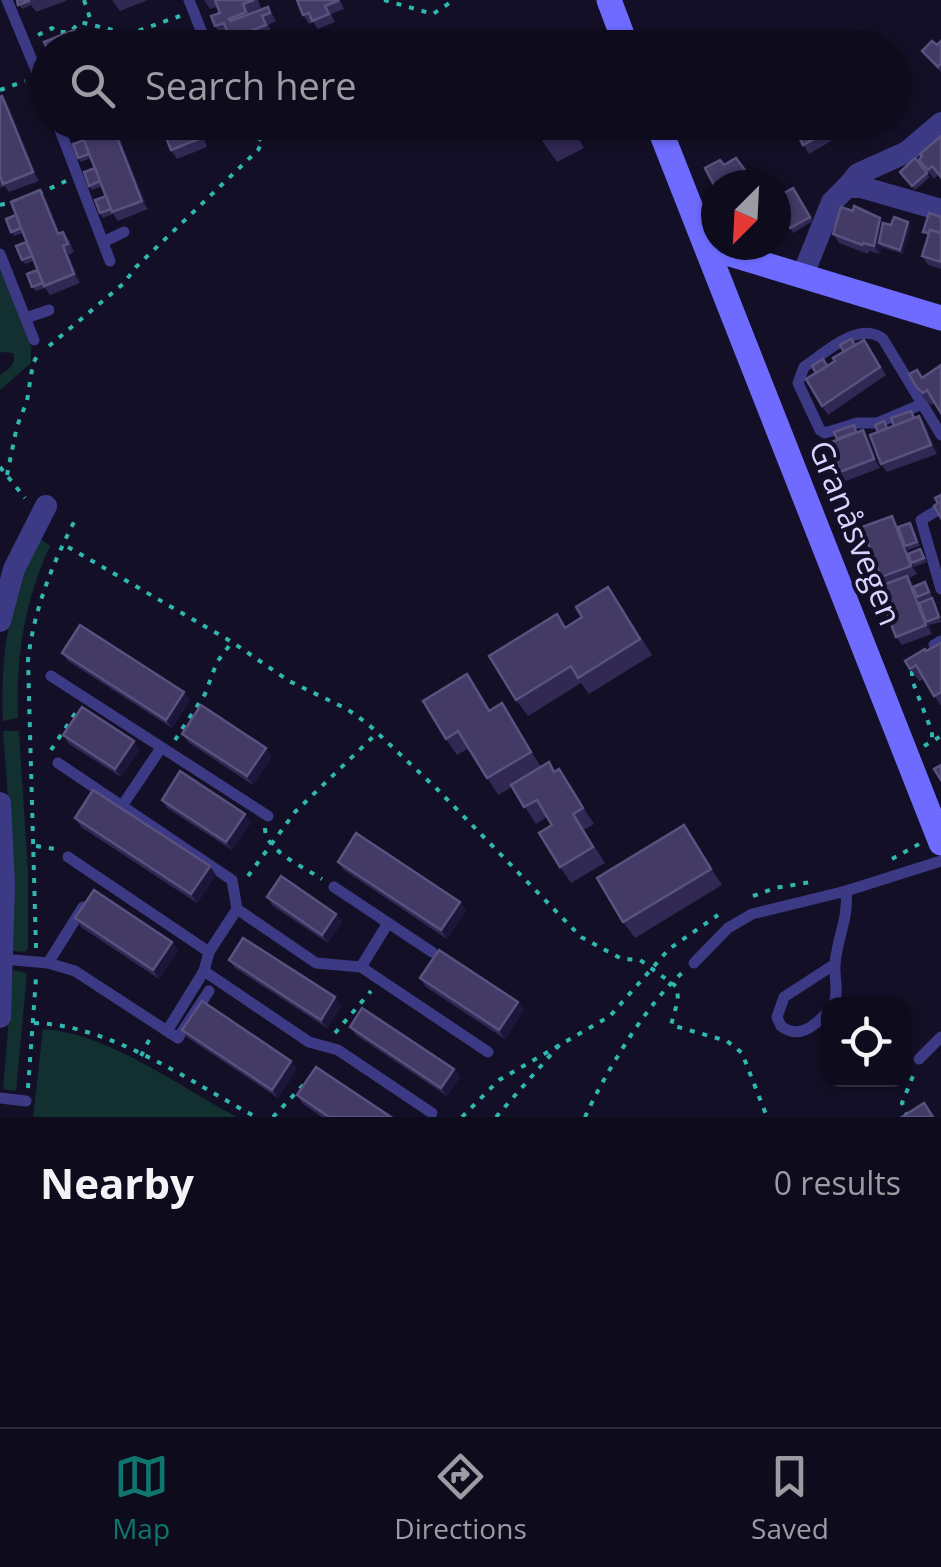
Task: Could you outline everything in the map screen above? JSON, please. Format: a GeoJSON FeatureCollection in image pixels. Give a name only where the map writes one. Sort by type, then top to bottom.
{"type":"FeatureCollection","features":[{"type":"Feature","properties":{"kind":"street"},"geometry":{"type":"LineString","coordinates":[[609,0],[617,30]]}},
{"type":"Feature","properties":{"kind":"street"},"geometry":{"type":"LineString","coordinates":[[802,277],[832,202],[858,174],[907,152],[941,123]]}},
{"type":"Feature","properties":{"kind":"street","name":"Granåsvegen"},"geometry":{"type":"LineString","coordinates":[[664,140],[701,234]]}},
{"type":"Feature","properties":{"kind":"street"},"geometry":{"type":"LineString","coordinates":[[847,187],[941,210]]}},
{"type":"Feature","properties":{"kind":"street","name":"Granåsvegen"},"geometry":{"type":"LineString","coordinates":[[711,260],[941,843]]}},
{"type":"Feature","properties":{"kind":"street"},"geometry":{"type":"LineString","coordinates":[[748,260],[941,318]]}},
{"type":"Feature","properties":{"kind":"street"},"geometry":{"type":"LineString","coordinates":[[0,621],[37,507]]}},
{"type":"Feature","properties":{"kind":"street"},"geometry":{"type":"LineString","coordinates":[[0,803],[4,885],[0,1017]]}},
{"type":"Feature","properties":{"kind":"lane"},"geometry":{"type":"LineString","coordinates":[[8,0],[30,56]]}},
{"type":"Feature","properties":{"kind":"lane"},"geometry":{"type":"LineString","coordinates":[[191,5],[201,30]]}},
{"type":"Feature","properties":{"kind":"lane"},"geometry":{"type":"LineString","coordinates":[[64,140],[110,261]]}},
{"type":"Feature","properties":{"kind":"lane"},"geometry":{"type":"LineString","coordinates":[[105,241],[124,232]]}},
{"type":"Feature","properties":{"kind":"lane"},"geometry":{"type":"LineString","coordinates":[[0,254],[34,340]]}},
{"type":"Feature","properties":{"kind":"lane"},"geometry":{"type":"LineString","coordinates":[[26,318],[48,310]]}},
{"type":"Feature","properties":{"kind":"lane"},"geometry":{"type":"LineString","coordinates":[[922,404],[878,423],[857,423],[824,433],[798,376],[804,367],[866,331],[883,340],[941,435]]}},
{"type":"Feature","properties":{"kind":"lane"},"geometry":{"type":"LineString","coordinates":[[941,508],[921,520],[941,589]]}},
{"type":"Feature","properties":{"kind":"lane"},"geometry":{"type":"LineString","coordinates":[[51,676],[268,816]]}},
{"type":"Feature","properties":{"kind":"lane"},"geometry":{"type":"LineString","coordinates":[[122,806],[164,750]]}},
{"type":"Feature","properties":{"kind":"lane"},"geometry":{"type":"LineString","coordinates":[[52,761],[232,880],[238,910],[316,962],[360,967],[488,1052]]}},
{"type":"Feature","properties":{"kind":"lane"},"geometry":{"type":"LineString","coordinates":[[68,858],[209,952]]}},
{"type":"Feature","properties":{"kind":"lane"},"geometry":{"type":"LineString","coordinates":[[694,963],[728,928],[752,914],[846,891],[941,860]]}},
{"type":"Feature","properties":{"kind":"lane"},"geometry":{"type":"LineString","coordinates":[[334,888],[432,952]]}},
{"type":"Feature","properties":{"kind":"lane"},"geometry":{"type":"LineString","coordinates":[[836,997],[835,964],[848,909],[846,891]]}},
{"type":"Feature","properties":{"kind":"lane"},"geometry":{"type":"LineString","coordinates":[[42,962],[91,894]]}},
{"type":"Feature","properties":{"kind":"lane"},"geometry":{"type":"LineString","coordinates":[[167,1031],[204,972],[209,952],[238,910]]}},
{"type":"Feature","properties":{"kind":"lane"},"geometry":{"type":"LineString","coordinates":[[360,967],[388,923]]}},
{"type":"Feature","properties":{"kind":"lane"},"geometry":{"type":"LineString","coordinates":[[3,960],[42,962],[75,971],[178,1038],[209,991]]}},
{"type":"Feature","properties":{"kind":"lane"},"geometry":{"type":"LineString","coordinates":[[821,1018],[808,1030],[796,1033],[781,1026],[777,1017],[784,997],[835,964]]}},
{"type":"Feature","properties":{"kind":"lane"},"geometry":{"type":"LineString","coordinates":[[204,972],[310,1042],[338,1050],[432,1114]]}},
{"type":"Feature","properties":{"kind":"lane"},"geometry":{"type":"LineString","coordinates":[[917,1063],[941,1038]]}},
{"type":"Feature","properties":{"kind":"lane"},"geometry":{"type":"LineString","coordinates":[[0,1098],[26,1101]]}},
{"type":"Feature","properties":{"kind":"path"},"geometry":{"type":"LineString","coordinates":[[84,0],[92,25]]}},
{"type":"Feature","properties":{"kind":"path"},"geometry":{"type":"LineString","coordinates":[[384,0],[432,14],[454,0]]}},
{"type":"Feature","properties":{"kind":"path"},"geometry":{"type":"LineString","coordinates":[[138,30],[191,5]]}},
{"type":"Feature","properties":{"kind":"path"},"geometry":{"type":"LineString","coordinates":[[73,30],[80,22],[113,30]]}},
{"type":"Feature","properties":{"kind":"path"},"geometry":{"type":"LineString","coordinates":[[24,41],[30,38]]}},
{"type":"Feature","properties":{"kind":"path"},"geometry":{"type":"LineString","coordinates":[[0,90],[30,79]]}},
{"type":"Feature","properties":{"kind":"path"},"geometry":{"type":"LineString","coordinates":[[7,475],[32,363],[39,353],[123,284],[264,140]]}},
{"type":"Feature","properties":{"kind":"path"},"geometry":{"type":"LineString","coordinates":[[36,195],[59,186],[77,172]]}},
{"type":"Feature","properties":{"kind":"path"},"geometry":{"type":"LineString","coordinates":[[0,206],[24,199]]}},
{"type":"Feature","properties":{"kind":"path"},"geometry":{"type":"LineString","coordinates":[[0,468],[37,507]]}},
{"type":"Feature","properties":{"kind":"path"},"geometry":{"type":"LineString","coordinates":[[26,1101],[42,962],[28,660],[42,589],[74,522]]}},
{"type":"Feature","properties":{"kind":"path"},"geometry":{"type":"LineString","coordinates":[[68,546],[368,724],[581,937],[612,954],[640,960],[671,983],[678,992],[671,1025],[727,1041],[742,1053],[767,1117]]}},
{"type":"Feature","properties":{"kind":"path"},"geometry":{"type":"LineString","coordinates":[[164,750],[206,694],[217,662],[232,642]]}},
{"type":"Feature","properties":{"kind":"path"},"geometry":{"type":"LineString","coordinates":[[932,741],[912,673],[918,659],[938,643]]}},
{"type":"Feature","properties":{"kind":"path"},"geometry":{"type":"LineString","coordinates":[[52,761],[86,698]]}},
{"type":"Feature","properties":{"kind":"path"},"geometry":{"type":"LineString","coordinates":[[919,748],[941,736]]}},
{"type":"Feature","properties":{"kind":"path"},"geometry":{"type":"LineString","coordinates":[[270,845],[334,888]]}},
{"type":"Feature","properties":{"kind":"path"},"geometry":{"type":"LineString","coordinates":[[584,1117],[598,1089],[671,983],[694,963]]}},
{"type":"Feature","properties":{"kind":"path"},"geometry":{"type":"LineString","coordinates":[[272,1117],[312,1076],[324,1046],[357,1011],[379,979]]}},
{"type":"Feature","properties":{"kind":"path"},"geometry":{"type":"LineString","coordinates":[[34,1023],[68,1026],[101,1036],[256,1117]]}},
{"type":"Feature","properties":{"kind":"path"},"geometry":{"type":"LineString","coordinates":[[496,1117],[564,1040]]}},
{"type":"Feature","properties":{"kind":"path"},"geometry":{"type":"LineString","coordinates":[[908,1117],[902,1103],[917,1063]]}},
{"type":"Feature","properties":{"kind":"green space"},"geometry":{"type":"Polygon","coordinates":[[[0,269],[31,347],[31,363],[0,390],[0,375],[11,366],[14,357],[13,353],[0,352],[0,269]]]}},
{"type":"Feature","properties":{"kind":"green space"},"geometry":{"type":"Polygon","coordinates":[[[39,538],[50,546],[24,630],[18,718],[3,721],[3,673],[9,627],[20,582],[39,538]]]}},
{"type":"Feature","properties":{"kind":"green space"},"geometry":{"type":"Polygon","coordinates":[[[3,731],[19,731],[28,873],[25,952],[13,951],[11,836],[3,731]]]}},
{"type":"Feature","properties":{"kind":"green space"},"geometry":{"type":"Polygon","coordinates":[[[13,970],[27,973],[16,1091],[3,1089],[13,970]]]}},
{"type":"Feature","properties":{"kind":"green space"},"geometry":{"type":"Polygon","coordinates":[[[43,1029],[93,1040],[118,1051],[237,1117],[33,1117],[43,1029]]]}},
{"type":"Feature","properties":{"kind":"building"},"geometry":{"type":"Polygon","coordinates":[[[215,0],[254,0],[243,4],[246,12],[231,21],[268,7],[270,13],[262,16],[266,25],[253,30],[227,30],[224,23],[215,26],[211,16],[220,13],[215,0]]]}},
{"type":"Feature","properties":{"kind":"building"},"geometry":{"type":"Polygon","coordinates":[[[297,0],[338,1],[325,6],[329,14],[312,21],[309,13],[303,15],[297,0]]]}},
{"type":"Feature","properties":{"kind":"building"},"geometry":{"type":"Polygon","coordinates":[[[932,41],[937,45],[941,41],[938,67],[922,51],[932,41]]]}},
{"type":"Feature","properties":{"kind":"building"},"geometry":{"type":"Polygon","coordinates":[[[2,96],[33,172],[3,184],[0,176],[2,96]]]}},
{"type":"Feature","properties":{"kind":"building"},"geometry":{"type":"Polygon","coordinates":[[[941,136],[941,177],[932,166],[928,170],[919,160],[920,154],[941,136]]]}},
{"type":"Feature","properties":{"kind":"building"},"geometry":{"type":"Polygon","coordinates":[[[84,140],[118,140],[142,201],[112,212],[84,140]]]}},
{"type":"Feature","properties":{"kind":"building"},"geometry":{"type":"Polygon","coordinates":[[[84,140],[89,154],[78,158],[73,144],[84,140]]]}},
{"type":"Feature","properties":{"kind":"building"},"geometry":{"type":"Polygon","coordinates":[[[167,140],[196,140],[171,150],[167,140]]]}},
{"type":"Feature","properties":{"kind":"building"},"geometry":{"type":"Polygon","coordinates":[[[736,158],[745,170],[705,168],[720,160],[724,165],[736,158]]]}},
{"type":"Feature","properties":{"kind":"building"},"geometry":{"type":"Polygon","coordinates":[[[915,158],[927,173],[912,186],[900,172],[915,158]]]}},
{"type":"Feature","properties":{"kind":"building"},"geometry":{"type":"Polygon","coordinates":[[[95,168],[100,181],[89,186],[84,172],[95,168]]]}},
{"type":"Feature","properties":{"kind":"building"},"geometry":{"type":"Polygon","coordinates":[[[791,189],[810,217],[791,227],[791,189]]]}},
{"type":"Feature","properties":{"kind":"building"},"geometry":{"type":"Polygon","coordinates":[[[40,190],[58,234],[63,232],[68,244],[63,246],[74,274],[44,286],[11,202],[40,190]]]}},
{"type":"Feature","properties":{"kind":"building"},"geometry":{"type":"Polygon","coordinates":[[[106,196],[111,209],[100,213],[95,200],[106,196]]]}},
{"type":"Feature","properties":{"kind":"building"},"geometry":{"type":"Polygon","coordinates":[[[854,206],[880,218],[874,246],[833,234],[841,207],[853,211],[854,206]]]}},
{"type":"Feature","properties":{"kind":"building"},"geometry":{"type":"Polygon","coordinates":[[[929,213],[941,217],[941,233],[923,232],[929,213]]]}},
{"type":"Feature","properties":{"kind":"building"},"geometry":{"type":"Polygon","coordinates":[[[16,215],[21,228],[11,232],[6,219],[16,215]]]}},
{"type":"Feature","properties":{"kind":"building"},"geometry":{"type":"Polygon","coordinates":[[[894,217],[908,222],[900,250],[879,243],[883,223],[891,225],[894,217]]]}},
{"type":"Feature","properties":{"kind":"building"},"geometry":{"type":"Polygon","coordinates":[[[930,230],[941,233],[941,262],[922,256],[930,230]]]}},
{"type":"Feature","properties":{"kind":"building"},"geometry":{"type":"Polygon","coordinates":[[[26,242],[32,256],[22,260],[16,246],[26,242]]]}},
{"type":"Feature","properties":{"kind":"building"},"geometry":{"type":"Polygon","coordinates":[[[37,270],[43,283],[32,287],[27,274],[37,270]]]}},
{"type":"Feature","properties":{"kind":"building"},"geometry":{"type":"Polygon","coordinates":[[[851,339],[855,345],[844,352],[840,345],[851,339]]]}},
{"type":"Feature","properties":{"kind":"building"},"geometry":{"type":"Polygon","coordinates":[[[864,340],[880,367],[822,406],[806,379],[864,340]]]}},
{"type":"Feature","properties":{"kind":"building"},"geometry":{"type":"Polygon","coordinates":[[[823,359],[827,366],[816,373],[812,366],[823,359]]]}},
{"type":"Feature","properties":{"kind":"building"},"geometry":{"type":"Polygon","coordinates":[[[941,365],[941,413],[927,390],[923,393],[917,388],[909,374],[917,370],[922,378],[941,365]]]}},
{"type":"Feature","properties":{"kind":"building"},"geometry":{"type":"Polygon","coordinates":[[[911,411],[914,418],[894,426],[891,418],[911,411]]]}},
{"type":"Feature","properties":{"kind":"building"},"geometry":{"type":"Polygon","coordinates":[[[919,416],[931,445],[881,464],[870,435],[919,416]]]}},
{"type":"Feature","properties":{"kind":"building"},"geometry":{"type":"Polygon","coordinates":[[[884,421],[887,428],[878,432],[875,425],[884,421]]]}},
{"type":"Feature","properties":{"kind":"building"},"geometry":{"type":"Polygon","coordinates":[[[854,425],[856,432],[837,439],[834,432],[854,425]]]}},
{"type":"Feature","properties":{"kind":"building"},"geometry":{"type":"Polygon","coordinates":[[[863,430],[874,459],[840,472],[829,443],[863,430]]]}},
{"type":"Feature","properties":{"kind":"building"},"geometry":{"type":"Polygon","coordinates":[[[941,495],[941,518],[934,506],[938,503],[935,498],[941,495]]]}},
{"type":"Feature","properties":{"kind":"building"},"geometry":{"type":"Polygon","coordinates":[[[892,516],[911,566],[881,577],[862,527],[892,516]]]}},
{"type":"Feature","properties":{"kind":"building"},"geometry":{"type":"Polygon","coordinates":[[[910,523],[917,542],[905,546],[898,527],[910,523]]]}},
{"type":"Feature","properties":{"kind":"building"},"geometry":{"type":"Polygon","coordinates":[[[920,549],[924,558],[911,563],[908,554],[920,549]]]}},
{"type":"Feature","properties":{"kind":"building"},"geometry":{"type":"Polygon","coordinates":[[[907,576],[926,625],[896,637],[877,587],[907,576]]]}},
{"type":"Feature","properties":{"kind":"building"},"geometry":{"type":"Polygon","coordinates":[[[925,582],[929,592],[917,597],[913,587],[925,582]]]}},
{"type":"Feature","properties":{"kind":"building"},"geometry":{"type":"Polygon","coordinates":[[[608,587],[640,639],[578,678],[571,666],[516,700],[489,656],[557,614],[565,628],[582,617],[576,607],[608,587]]]}},
{"type":"Feature","properties":{"kind":"building"},"geometry":{"type":"Polygon","coordinates":[[[932,598],[939,617],[926,622],[919,603],[932,598]]]}},
{"type":"Feature","properties":{"kind":"building"},"geometry":{"type":"Polygon","coordinates":[[[80,625],[184,692],[166,720],[62,653],[80,625]]]}},
{"type":"Feature","properties":{"kind":"building"},"geometry":{"type":"Polygon","coordinates":[[[941,643],[941,692],[934,696],[916,665],[910,669],[905,661],[941,643]]]}},
{"type":"Feature","properties":{"kind":"building"},"geometry":{"type":"Polygon","coordinates":[[[467,674],[489,711],[502,703],[531,752],[487,778],[458,731],[446,739],[423,701],[467,674]]]}},
{"type":"Feature","properties":{"kind":"building"},"geometry":{"type":"Polygon","coordinates":[[[201,705],[266,748],[247,776],[182,734],[201,705]]]}},
{"type":"Feature","properties":{"kind":"building"},"geometry":{"type":"Polygon","coordinates":[[[82,707],[134,741],[115,769],[63,735],[82,707]]]}},
{"type":"Feature","properties":{"kind":"building"},"geometry":{"type":"Polygon","coordinates":[[[549,762],[554,772],[559,769],[583,808],[573,814],[593,847],[560,867],[539,833],[552,825],[537,800],[524,807],[511,785],[549,762]]]}},
{"type":"Feature","properties":{"kind":"building"},"geometry":{"type":"Polygon","coordinates":[[[180,771],[245,814],[226,842],[162,800],[180,771]]]}},
{"type":"Feature","properties":{"kind":"building"},"geometry":{"type":"Polygon","coordinates":[[[93,790],[210,866],[191,894],[75,818],[93,790]]]}},
{"type":"Feature","properties":{"kind":"building"},"geometry":{"type":"Polygon","coordinates":[[[684,825],[711,869],[623,922],[597,878],[684,825]]]}},
{"type":"Feature","properties":{"kind":"building"},"geometry":{"type":"Polygon","coordinates":[[[356,833],[460,902],[441,930],[338,862],[356,833]]]}},
{"type":"Feature","properties":{"kind":"building"},"geometry":{"type":"Polygon","coordinates":[[[281,876],[336,914],[322,935],[267,897],[281,876]]]}},
{"type":"Feature","properties":{"kind":"building"},"geometry":{"type":"Polygon","coordinates":[[[94,890],[172,942],[153,970],[75,918],[94,890]]]}},
{"type":"Feature","properties":{"kind":"building"},"geometry":{"type":"Polygon","coordinates":[[[243,938],[335,997],[321,1020],[229,960],[243,938]]]}},
{"type":"Feature","properties":{"kind":"building"},"geometry":{"type":"Polygon","coordinates":[[[439,950],[518,1002],[499,1030],[420,978],[439,950]]]}},
{"type":"Feature","properties":{"kind":"building"},"geometry":{"type":"Polygon","coordinates":[[[202,1001],[291,1061],[272,1090],[182,1030],[202,1001]]]}},
{"type":"Feature","properties":{"kind":"building"},"geometry":{"type":"Polygon","coordinates":[[[362,1008],[454,1069],[441,1088],[350,1027],[362,1008]]]}},
{"type":"Feature","properties":{"kind":"building"},"geometry":{"type":"Polygon","coordinates":[[[316,1067],[391,1117],[329,1117],[297,1095],[316,1067]]]}},
{"type":"Feature","properties":{"kind":"building"},"geometry":{"type":"Polygon","coordinates":[[[924,1103],[933,1117],[902,1117],[924,1103]]]}}]}
